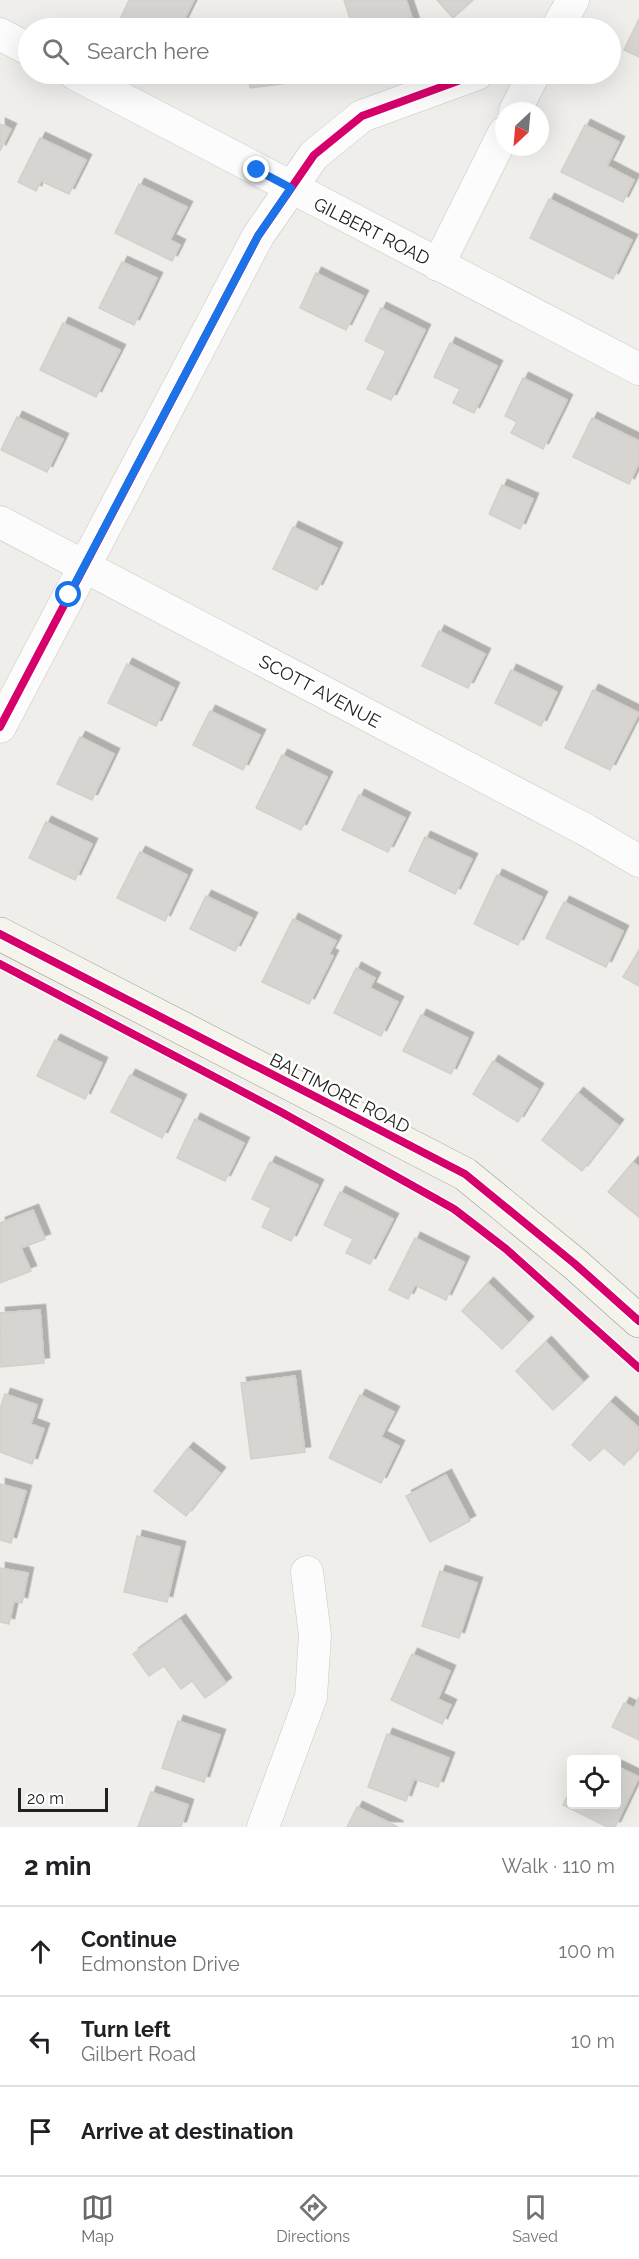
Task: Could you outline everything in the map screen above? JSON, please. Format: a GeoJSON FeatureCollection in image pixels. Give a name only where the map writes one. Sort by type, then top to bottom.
{"type":"FeatureCollection","features":[{"type":"Feature","properties":{"kind":"street"},"geometry":{"type":"LineString","coordinates":[[563,18],[573,0]]}},
{"type":"Feature","properties":{"kind":"street"},"geometry":{"type":"LineString","coordinates":[[0,34],[18,44]]}},
{"type":"Feature","properties":{"kind":"street","name":"GILBERT ROAD"},"geometry":{"type":"LineString","coordinates":[[94,84],[639,369]]}},
{"type":"Feature","properties":{"kind":"street"},"geometry":{"type":"LineString","coordinates":[[0,727],[258,236],[314,155],[362,116],[450,84]]}},
{"type":"Feature","properties":{"kind":"street"},"geometry":{"type":"LineString","coordinates":[[520,102],[529,84]]}},
{"type":"Feature","properties":{"kind":"street"},"geometry":{"type":"LineString","coordinates":[[438,265],[495,151]]}},
{"type":"Feature","properties":{"kind":"street","name":"SCOTT AVENUE"},"geometry":{"type":"LineString","coordinates":[[0,522],[586,830],[639,861]]}},
{"type":"Feature","properties":{"kind":"street","name":"BALTIMORE ROAD"},"geometry":{"type":"LineString","coordinates":[[0,934],[465,1174],[575,1264],[639,1321]]}},
{"type":"Feature","properties":{"kind":"street"},"geometry":{"type":"LineString","coordinates":[[263,1827],[311,1697],[315,1635],[307,1572]]}},
{"type":"Feature","properties":{"kind":"building"},"geometry":{"type":"Polygon","coordinates":[[[129,0],[194,0],[185,18],[121,17],[129,0]]]}},
{"type":"Feature","properties":{"kind":"building"},"geometry":{"type":"Polygon","coordinates":[[[344,0],[406,0],[412,18],[350,18],[344,0]]]}},
{"type":"Feature","properties":{"kind":"building"},"geometry":{"type":"Polygon","coordinates":[[[437,0],[473,0],[453,18],[437,0]]]}},
{"type":"Feature","properties":{"kind":"building"},"geometry":{"type":"Polygon","coordinates":[[[639,19],[639,57],[624,50],[639,19]]]}},
{"type":"Feature","properties":{"kind":"building"},"geometry":{"type":"Polygon","coordinates":[[[249,84],[281,84],[250,88],[249,84]]]}},
{"type":"Feature","properties":{"kind":"building"},"geometry":{"type":"Polygon","coordinates":[[[0,124],[11,129],[0,151],[0,124]]]}},
{"type":"Feature","properties":{"kind":"building"},"geometry":{"type":"Polygon","coordinates":[[[585,125],[619,142],[607,166],[634,180],[623,202],[561,172],[585,125]]]}},
{"type":"Feature","properties":{"kind":"building"},"geometry":{"type":"Polygon","coordinates":[[[40,138],[86,160],[69,194],[41,181],[36,191],[18,182],[40,138]]]}},
{"type":"Feature","properties":{"kind":"building"},"geometry":{"type":"Polygon","coordinates":[[[139,184],[187,207],[170,240],[180,245],[172,261],[115,233],[139,184]]]}},
{"type":"Feature","properties":{"kind":"building"},"geometry":{"type":"Polygon","coordinates":[[[549,199],[632,240],[613,279],[530,238],[549,199]]]}},
{"type":"Feature","properties":{"kind":"building"},"geometry":{"type":"Polygon","coordinates":[[[122,262],[157,278],[134,325],[99,308],[122,262]]]}},
{"type":"Feature","properties":{"kind":"building"},"geometry":{"type":"Polygon","coordinates":[[[316,273],[363,296],[346,330],[300,308],[316,273]]]}},
{"type":"Feature","properties":{"kind":"building"},"geometry":{"type":"Polygon","coordinates":[[[381,308],[425,330],[391,400],[367,389],[386,351],[365,341],[381,308]]]}},
{"type":"Feature","properties":{"kind":"building"},"geometry":{"type":"Polygon","coordinates":[[[63,323],[120,350],[96,397],[40,370],[63,323]]]}},
{"type":"Feature","properties":{"kind":"building"},"geometry":{"type":"Polygon","coordinates":[[[450,343],[497,366],[474,413],[453,403],[460,389],[434,377],[450,343]]]}},
{"type":"Feature","properties":{"kind":"building"},"geometry":{"type":"Polygon","coordinates":[[[523,378],[567,400],[543,449],[511,433],[517,422],[505,416],[523,378]]]}},
{"type":"Feature","properties":{"kind":"building"},"geometry":{"type":"Polygon","coordinates":[[[17,417],[63,439],[47,472],[1,450],[17,417]]]}},
{"type":"Feature","properties":{"kind":"building"},"geometry":{"type":"Polygon","coordinates":[[[592,418],[639,441],[639,463],[629,484],[573,457],[592,418]]]}},
{"type":"Feature","properties":{"kind":"building"},"geometry":{"type":"Polygon","coordinates":[[[502,485],[533,499],[520,529],[489,514],[502,485]]]}},
{"type":"Feature","properties":{"kind":"building"},"geometry":{"type":"Polygon","coordinates":[[[293,527],[337,548],[317,590],[273,569],[293,527]]]}},
{"type":"Feature","properties":{"kind":"building"},"geometry":{"type":"Polygon","coordinates":[[[439,631],[485,654],[468,688],[422,666],[439,631]]]}},
{"type":"Feature","properties":{"kind":"building"},"geometry":{"type":"Polygon","coordinates":[[[127,664],[174,688],[156,726],[108,703],[127,664]]]}},
{"type":"Feature","properties":{"kind":"building"},"geometry":{"type":"Polygon","coordinates":[[[511,670],[557,692],[541,726],[495,703],[511,670]]]}},
{"type":"Feature","properties":{"kind":"building"},"geometry":{"type":"Polygon","coordinates":[[[593,690],[639,713],[610,770],[565,748],[593,690]]]}},
{"type":"Feature","properties":{"kind":"building"},"geometry":{"type":"Polygon","coordinates":[[[210,711],[260,735],[243,770],[193,745],[210,711]]]}},
{"type":"Feature","properties":{"kind":"building"},"geometry":{"type":"Polygon","coordinates":[[[80,737],[114,754],[92,800],[57,784],[80,737]]]}},
{"type":"Feature","properties":{"kind":"building"},"geometry":{"type":"Polygon","coordinates":[[[282,755],[327,777],[301,830],[256,808],[282,755]]]}},
{"type":"Feature","properties":{"kind":"building"},"geometry":{"type":"Polygon","coordinates":[[[359,795],[405,818],[388,852],[342,830],[359,795]]]}},
{"type":"Feature","properties":{"kind":"building"},"geometry":{"type":"Polygon","coordinates":[[[46,822],[92,844],[75,880],[29,858],[46,822]]]}},
{"type":"Feature","properties":{"kind":"building"},"geometry":{"type":"Polygon","coordinates":[[[425,837],[472,859],[455,894],[409,871],[425,837]]]}},
{"type":"Feature","properties":{"kind":"building"},"geometry":{"type":"Polygon","coordinates":[[[140,852],[187,875],[165,921],[117,898],[140,852]]]}},
{"type":"Feature","properties":{"kind":"building"},"geometry":{"type":"Polygon","coordinates":[[[497,875],[542,897],[518,945],[474,924],[497,875]]]}},
{"type":"Feature","properties":{"kind":"building"},"geometry":{"type":"Polygon","coordinates":[[[206,896],[252,918],[235,951],[190,929],[206,896]]]}},
{"type":"Feature","properties":{"kind":"building"},"geometry":{"type":"Polygon","coordinates":[[[564,902],[623,931],[606,967],[546,938],[564,902]]]}},
{"type":"Feature","properties":{"kind":"building"},"geometry":{"type":"Polygon","coordinates":[[[293,919],[336,941],[329,954],[333,956],[309,1004],[262,982],[293,919]]]}},
{"type":"Feature","properties":{"kind":"building"},"geometry":{"type":"Polygon","coordinates":[[[639,950],[639,986],[623,977],[639,950]]]}},
{"type":"Feature","properties":{"kind":"building"},"geometry":{"type":"Polygon","coordinates":[[[356,968],[375,978],[370,988],[398,1002],[381,1036],[334,1013],[356,968]]]}},
{"type":"Feature","properties":{"kind":"building"},"geometry":{"type":"Polygon","coordinates":[[[421,1015],[468,1038],[451,1074],[403,1051],[421,1015]]]}},
{"type":"Feature","properties":{"kind":"building"},"geometry":{"type":"Polygon","coordinates":[[[55,1040],[102,1063],[85,1099],[37,1076],[55,1040]]]}},
{"type":"Feature","properties":{"kind":"building"},"geometry":{"type":"Polygon","coordinates":[[[493,1061],[538,1089],[518,1122],[473,1094],[493,1061]]]}},
{"type":"Feature","properties":{"kind":"building"},"geometry":{"type":"Polygon","coordinates":[[[130,1075],[181,1100],[162,1138],[111,1112],[130,1075]]]}},
{"type":"Feature","properties":{"kind":"building"},"geometry":{"type":"Polygon","coordinates":[[[578,1093],[618,1125],[582,1171],[542,1140],[578,1093]]]}},
{"type":"Feature","properties":{"kind":"building"},"geometry":{"type":"Polygon","coordinates":[[[195,1119],[244,1143],[225,1181],[177,1158],[195,1119]]]}},
{"type":"Feature","properties":{"kind":"building"},"geometry":{"type":"Polygon","coordinates":[[[270,1162],[318,1185],[291,1241],[262,1227],[271,1208],[252,1199],[270,1162]]]}},
{"type":"Feature","properties":{"kind":"building"},"geometry":{"type":"Polygon","coordinates":[[[633,1162],[639,1167],[639,1217],[608,1192],[633,1162]]]}},
{"type":"Feature","properties":{"kind":"building"},"geometry":{"type":"Polygon","coordinates":[[[340,1192],[393,1219],[370,1264],[346,1253],[353,1239],[324,1225],[340,1192]]]}},
{"type":"Feature","properties":{"kind":"building"},"geometry":{"type":"Polygon","coordinates":[[[33,1210],[45,1239],[21,1248],[31,1271],[0,1283],[0,1223],[33,1210]]]}},
{"type":"Feature","properties":{"kind":"building"},"geometry":{"type":"Polygon","coordinates":[[[415,1238],[464,1262],[446,1300],[415,1285],[408,1299],[389,1290],[415,1238]]]}},
{"type":"Feature","properties":{"kind":"building"},"geometry":{"type":"Polygon","coordinates":[[[488,1283],[528,1322],[502,1349],[462,1311],[488,1283]]]}},
{"type":"Feature","properties":{"kind":"building"},"geometry":{"type":"Polygon","coordinates":[[[40,1310],[44,1363],[1,1367],[0,1313],[40,1310]]]}},
{"type":"Feature","properties":{"kind":"building"},"geometry":{"type":"Polygon","coordinates":[[[546,1342],[583,1382],[553,1410],[516,1371],[546,1342]]]}},
{"type":"Feature","properties":{"kind":"building"},"geometry":{"type":"Polygon","coordinates":[[[295,1376],[305,1452],[251,1459],[241,1383],[295,1376]]]}},
{"type":"Feature","properties":{"kind":"building"},"geometry":{"type":"Polygon","coordinates":[[[5,1394],[37,1405],[31,1424],[44,1429],[32,1464],[0,1452],[0,1409],[5,1394]]]}},
{"type":"Feature","properties":{"kind":"building"},"geometry":{"type":"Polygon","coordinates":[[[360,1395],[394,1412],[381,1437],[399,1446],[381,1483],[329,1458],[360,1395]]]}},
{"type":"Feature","properties":{"kind":"building"},"geometry":{"type":"Polygon","coordinates":[[[610,1402],[639,1428],[639,1448],[624,1465],[603,1447],[590,1461],[572,1445],[610,1402]]]}},
{"type":"Feature","properties":{"kind":"building"},"geometry":{"type":"Polygon","coordinates":[[[188,1448],[220,1473],[186,1516],[154,1491],[188,1448]]]}},
{"type":"Feature","properties":{"kind":"building"},"geometry":{"type":"Polygon","coordinates":[[[446,1475],[470,1521],[430,1542],[406,1496],[446,1475]]]}},
{"type":"Feature","properties":{"kind":"building"},"geometry":{"type":"Polygon","coordinates":[[[0,1484],[26,1491],[11,1543],[0,1540],[0,1484]]]}},
{"type":"Feature","properties":{"kind":"building"},"geometry":{"type":"Polygon","coordinates":[[[137,1536],[180,1547],[167,1602],[124,1592],[137,1536]]]}},
{"type":"Feature","properties":{"kind":"building"},"geometry":{"type":"Polygon","coordinates":[[[0,1568],[28,1573],[22,1603],[14,1601],[9,1624],[0,1622],[0,1568]]]}},
{"type":"Feature","properties":{"kind":"building"},"geometry":{"type":"Polygon","coordinates":[[[440,1571],[477,1583],[459,1638],[422,1626],[440,1571]]]}},
{"type":"Feature","properties":{"kind":"building"},"geometry":{"type":"Polygon","coordinates":[[[180,1620],[226,1683],[205,1698],[192,1681],[181,1689],[164,1666],[149,1676],[133,1654],[180,1620]]]}},
{"type":"Feature","properties":{"kind":"building"},"geometry":{"type":"Polygon","coordinates":[[[412,1654],[450,1671],[438,1699],[451,1705],[442,1724],[391,1700],[412,1654]]]}},
{"type":"Feature","properties":{"kind":"building"},"geometry":{"type":"Polygon","coordinates":[[[639,1697],[639,1740],[612,1727],[624,1703],[634,1708],[639,1697]]]}},
{"type":"Feature","properties":{"kind":"building"},"geometry":{"type":"Polygon","coordinates":[[[178,1721],[220,1735],[204,1782],[162,1768],[178,1721]]]}},
{"type":"Feature","properties":{"kind":"building"},"geometry":{"type":"Polygon","coordinates":[[[387,1734],[449,1758],[438,1787],[414,1779],[406,1801],[368,1787],[387,1734]]]}},
{"type":"Feature","properties":{"kind":"building"},"geometry":{"type":"Polygon","coordinates":[[[621,1768],[639,1777],[615,1827],[607,1827],[571,1809],[621,1809],[621,1768]]]}},
{"type":"Feature","properties":{"kind":"building"},"geometry":{"type":"Polygon","coordinates":[[[151,1792],[188,1805],[181,1827],[138,1827],[151,1792]]]}},
{"type":"Feature","properties":{"kind":"building"},"geometry":{"type":"Polygon","coordinates":[[[357,1807],[398,1827],[347,1827],[357,1807]]]}},
{"type":"Feature","properties":{"kind":"cycle path"},"geometry":{"type":"LineString","coordinates":[[0,727],[258,236],[314,155],[362,116],[450,84]]}},
{"type":"Feature","properties":{"kind":"cycle path"},"geometry":{"type":"LineString","coordinates":[[0,934],[465,1174],[575,1264],[639,1321]]}},
{"type":"Feature","properties":{"kind":"cycle path"},"geometry":{"type":"LineString","coordinates":[[0,964],[281,1112],[454,1209],[506,1249],[639,1368]]}},
{"type":"Feature","properties":{"kind":"route"},"geometry":{"type":"LineString","coordinates":[[69,595],[258,236],[291,188],[257,170]]}}]}
